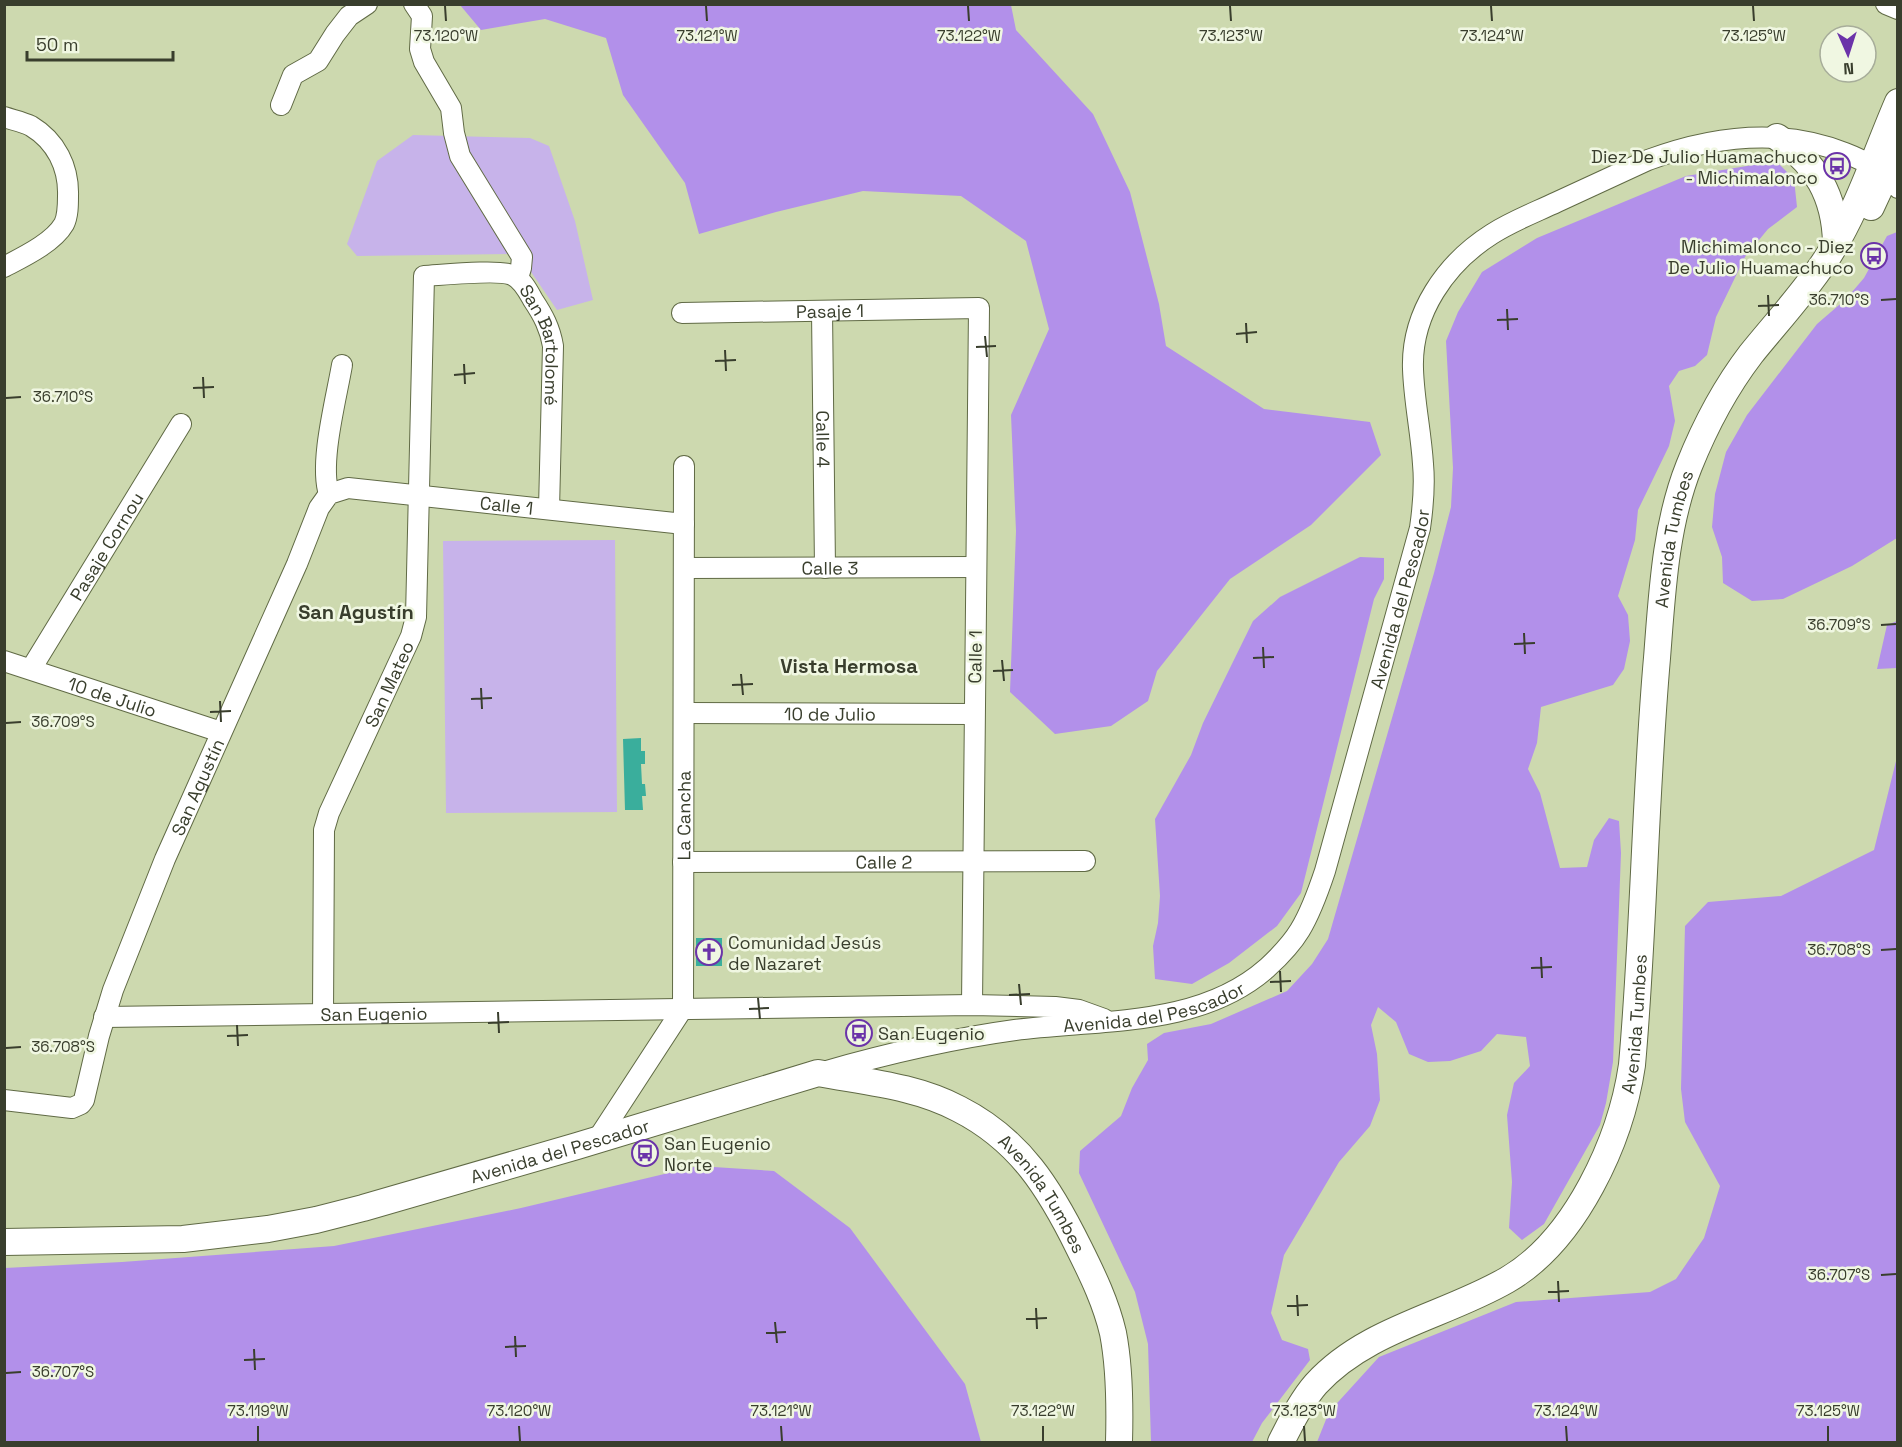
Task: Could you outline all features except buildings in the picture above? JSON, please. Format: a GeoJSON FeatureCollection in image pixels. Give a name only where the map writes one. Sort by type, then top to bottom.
{"type":"FeatureCollection","features":[{"type":"Feature","properties":{"kind":"main road","name":"Avenida Tumbes"},"geometry":{"type":"LineString","coordinates":[[1281,1443],[1304,1401],[1315,1386],[1340,1361],[1368,1343],[1499,1284],[1529,1265],[1546,1250],[1570,1220],[1613,1140],[1624,1109],[1632,1065],[1649,761],[1664,584],[1681,490],[1719,400],[1809,283],[1836,243],[1857,199],[1885,176],[1898,102]]}},
{"type":"Feature","properties":{"kind":"main road"},"geometry":{"type":"LineString","coordinates":[[1777,136],[1802,157],[1824,186],[1834,215],[1836,243]]}},
{"type":"Feature","properties":{"kind":"main road","name":"Avenida Tumbes"},"geometry":{"type":"LineString","coordinates":[[1700,445],[1733,398],[1829,284],[1853,245],[1898,149]]}},
{"type":"Feature","properties":{"kind":"main road","name":"Avenida Tumbes"},"geometry":{"type":"LineString","coordinates":[[818,1073],[894,1087],[936,1098],[959,1108],[991,1129],[1017,1151],[1033,1169],[1066,1222],[1093,1276],[1108,1314],[1118,1375],[1119,1443]]}},
{"type":"Feature","properties":{"kind":"main road","name":"Avenida del Pescador"},"geometry":{"type":"LineString","coordinates":[[4,1242],[162,1240],[268,1229],[363,1208],[818,1073]]}},
{"type":"Feature","properties":{"kind":"street"},"geometry":{"type":"LineString","coordinates":[[281,105],[293,75],[318,61],[334,34],[349,16],[367,4]]}},
{"type":"Feature","properties":{"kind":"street"},"geometry":{"type":"LineString","coordinates":[[414,4],[422,16],[420,49],[424,62],[451,108],[460,156],[522,257],[518,278]]}},
{"type":"Feature","properties":{"kind":"street"},"geometry":{"type":"LineString","coordinates":[[1886,4],[1898,9]]}},
{"type":"Feature","properties":{"kind":"street"},"geometry":{"type":"LineString","coordinates":[[4,117],[29,125],[45,136],[56,149],[63,163],[69,188],[68,209],[64,224],[32,253],[4,267]]}},
{"type":"Feature","properties":{"kind":"street","name":"Avenida del Pescador"},"geometry":{"type":"LineString","coordinates":[[818,1073],[919,1046],[1017,1030],[1110,1021],[1194,1008],[1238,989],[1285,952],[1309,914],[1325,871],[1420,528],[1424,491],[1414,388],[1414,347],[1424,309],[1444,276],[1459,260],[1492,234],[1648,160],[1717,140],[1777,136],[1826,146],[1885,176]]}},
{"type":"Feature","properties":{"kind":"street","name":"San Bartolomé"},"geometry":{"type":"LineString","coordinates":[[424,276],[506,273],[518,278],[542,312],[550,330],[553,346],[549,509]]}},
{"type":"Feature","properties":{"kind":"street","name":"San Mateo"},"geometry":{"type":"LineString","coordinates":[[323,1014],[324,830],[329,813],[414,627],[417,607],[424,276]]}},
{"type":"Feature","properties":{"kind":"street","name":"Calle 1"},"geometry":{"type":"LineString","coordinates":[[972,1005],[979,308]]}},
{"type":"Feature","properties":{"kind":"street","name":"Pasaje 1"},"geometry":{"type":"LineString","coordinates":[[682,313],[979,308]]}},
{"type":"Feature","properties":{"kind":"street","name":"Calle 4"},"geometry":{"type":"LineString","coordinates":[[822,311],[825,568]]}},
{"type":"Feature","properties":{"kind":"street"},"geometry":{"type":"LineString","coordinates":[[329,494],[326,462],[342,365]]}},
{"type":"Feature","properties":{"kind":"street","name":"Pasaje Cornou"},"geometry":{"type":"LineString","coordinates":[[31,669],[181,424]]}},
{"type":"Feature","properties":{"kind":"street","name":"La Cancha"},"geometry":{"type":"LineString","coordinates":[[683,1008],[684,466]]}},
{"type":"Feature","properties":{"kind":"street","name":"Calle 1"},"geometry":{"type":"LineString","coordinates":[[329,494],[348,488],[684,524]]}},
{"type":"Feature","properties":{"kind":"street","name":"San Agustín"},"geometry":{"type":"LineString","coordinates":[[4,1101],[67,1107],[81,1104],[86,1095],[112,990],[165,859],[297,564],[319,508],[329,494]]}},
{"type":"Feature","properties":{"kind":"street","name":"Calle 3"},"geometry":{"type":"LineString","coordinates":[[684,568],[976,567]]}},
{"type":"Feature","properties":{"kind":"street","name":"10 de Julio"},"geometry":{"type":"LineString","coordinates":[[4,661],[221,732]]}},
{"type":"Feature","properties":{"kind":"street","name":"10 de Julio"},"geometry":{"type":"LineString","coordinates":[[684,713],[974,714]]}},
{"type":"Feature","properties":{"kind":"street","name":"Calle 2"},"geometry":{"type":"LineString","coordinates":[[683,862],[1085,861]]}},
{"type":"Feature","properties":{"kind":"street","name":"San Eugenio"},"geometry":{"type":"LineString","coordinates":[[104,1017],[972,1005],[1055,1007],[1079,1010],[1110,1021]]}},
{"type":"Feature","properties":{"kind":"street"},"geometry":{"type":"LineString","coordinates":[[597,1140],[683,1008]]}},
{"type":"Feature","properties":{"kind":"shaded area"},"geometry":{"type":"Polygon","coordinates":[[[460,5],[1011,5],[1016,30],[1093,114],[1130,192],[1159,304],[1166,346],[1264,409],[1370,422],[1381,455],[1311,525],[1230,579],[1157,671],[1148,701],[1111,726],[1055,734],[1010,692],[1016,531],[1011,415],[1049,329],[1026,241],[961,196],[863,191],[699,234],[685,183],[623,95],[606,38],[545,19],[481,30],[460,5]]]}},
{"type":"Feature","properties":{"kind":"shaded area"},"geometry":{"type":"Polygon","coordinates":[[[413,135],[530,138],[549,146],[575,221],[593,300],[557,310],[527,266],[515,254],[357,256],[347,244],[377,161],[413,135]]]}},
{"type":"Feature","properties":{"kind":"shaded area"},"geometry":{"type":"Polygon","coordinates":[[[1759,164],[1779,164],[1794,179],[1797,207],[1768,229],[1745,257],[1716,317],[1707,355],[1695,366],[1679,371],[1669,386],[1675,421],[1669,446],[1638,510],[1635,540],[1618,596],[1628,615],[1630,641],[1624,669],[1613,685],[1541,707],[1537,743],[1528,769],[1540,793],[1560,868],[1587,867],[1594,840],[1609,818],[1619,821],[1621,853],[1613,1062],[1600,1125],[1544,1224],[1522,1240],[1509,1228],[1512,1182],[1507,1115],[1514,1083],[1530,1066],[1526,1037],[1497,1034],[1481,1051],[1450,1061],[1428,1062],[1409,1054],[1396,1022],[1378,1007],[1371,1025],[1377,1054],[1380,1100],[1370,1126],[1339,1162],[1284,1255],[1271,1313],[1282,1340],[1308,1349],[1310,1360],[1262,1423],[1252,1442],[1151,1442],[1148,1344],[1135,1292],[1079,1173],[1080,1151],[1121,1116],[1132,1088],[1148,1060],[1147,1044],[1164,1033],[1211,1024],[1287,991],[1312,964],[1328,939],[1451,507],[1453,468],[1446,341],[1458,312],[1482,272],[1537,238],[1686,176],[1759,164]]]}},
{"type":"Feature","properties":{"kind":"shaded area"},"geometry":{"type":"Polygon","coordinates":[[[1897,232],[1897,538],[1852,566],[1783,599],[1752,601],[1723,583],[1722,557],[1712,527],[1715,494],[1726,452],[1747,415],[1817,324],[1846,299],[1864,278],[1887,236],[1897,232]]]}},
{"type":"Feature","properties":{"kind":"shaded area"},"geometry":{"type":"Polygon","coordinates":[[[615,540],[617,812],[446,813],[443,541],[615,540]]]}},
{"type":"Feature","properties":{"kind":"shaded area"},"geometry":{"type":"Polygon","coordinates":[[[1360,557],[1384,558],[1384,579],[1374,599],[1301,893],[1277,926],[1229,963],[1192,984],[1155,979],[1153,946],[1160,896],[1155,819],[1191,755],[1203,723],[1253,621],[1280,597],[1360,557]]]}},
{"type":"Feature","properties":{"kind":"shaded area"},"geometry":{"type":"Polygon","coordinates":[[[1897,621],[1897,668],[1877,669],[1887,625],[1897,621]]]}},
{"type":"Feature","properties":{"kind":"shaded area"},"geometry":{"type":"Polygon","coordinates":[[[1897,757],[1897,1442],[1317,1442],[1329,1412],[1379,1357],[1516,1302],[1650,1292],[1676,1279],[1704,1238],[1720,1186],[1685,1122],[1681,1089],[1685,926],[1708,902],[1781,896],[1874,850],[1897,757]]]}},
{"type":"Feature","properties":{"kind":"shaded area"},"geometry":{"type":"Polygon","coordinates":[[[698,1166],[774,1171],[850,1228],[965,1384],[981,1442],[5,1442],[5,1268],[122,1262],[334,1246],[521,1208],[698,1166]]]}},
{"type":"Feature","properties":{"kind":"place","name":"Diez De Julio Huamachuco - Michimalonco"},"geometry":{"type":"Point","coordinates":[1837,166]}},
{"type":"Feature","properties":{"kind":"place","name":"Michimalonco - Diez De Julio Huamachuco"},"geometry":{"type":"Point","coordinates":[1874,256]}},
{"type":"Feature","properties":{"kind":"place","name":"Comunidad Jesús de Nazaret"},"geometry":{"type":"Point","coordinates":[709,952]}},
{"type":"Feature","properties":{"kind":"place","name":"San Eugenio"},"geometry":{"type":"Point","coordinates":[859,1033]}},
{"type":"Feature","properties":{"kind":"place","name":"San Eugenio Norte"},"geometry":{"type":"Point","coordinates":[645,1153]}},
{"type":"Feature","properties":{"kind":"district","name":"San Agustín"},"geometry":{"type":"Point","coordinates":[356,612]}},
{"type":"Feature","properties":{"kind":"district","name":"Vista Hermosa"},"geometry":{"type":"Point","coordinates":[849,666]}}]}
